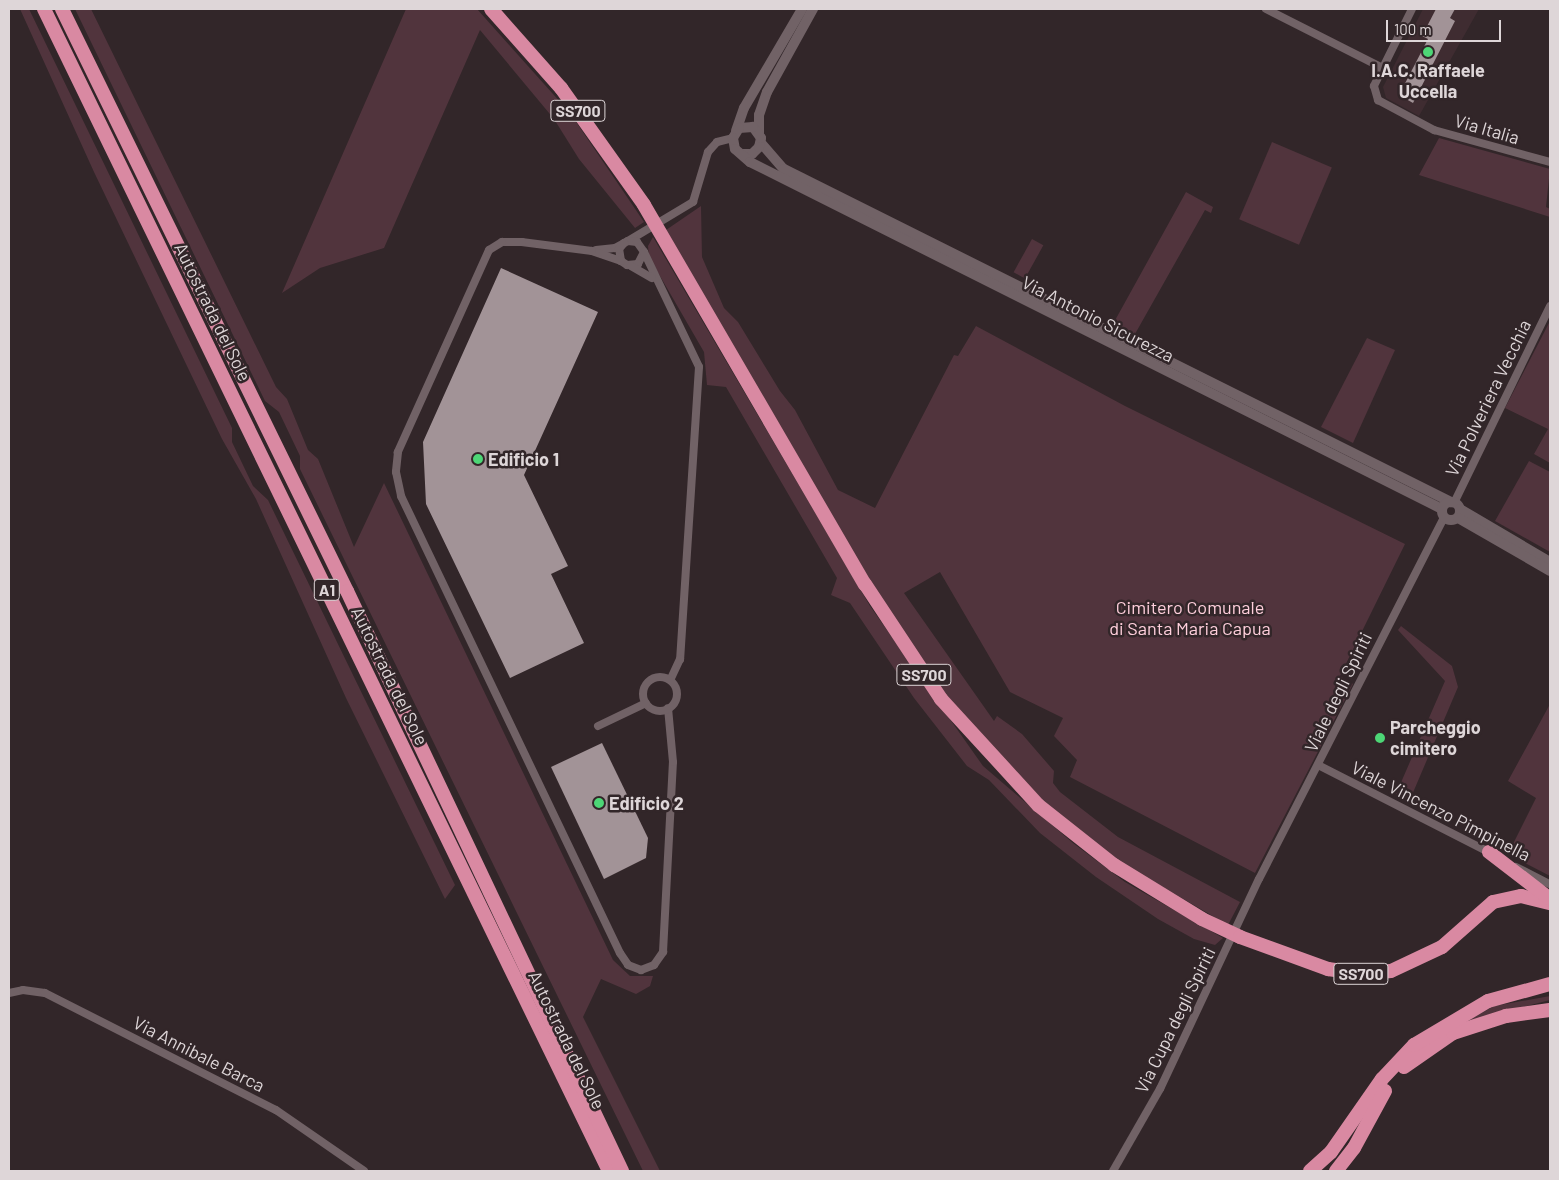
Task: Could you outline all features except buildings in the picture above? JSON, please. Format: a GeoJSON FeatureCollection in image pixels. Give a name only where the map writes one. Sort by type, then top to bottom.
{"type":"FeatureCollection","features":[{"type":"Feature","properties":{"kind":"highway","name":"Autostrada del Sole"},"geometry":{"type":"LineString","coordinates":[[44,9],[609,1171]]}},
{"type":"Feature","properties":{"kind":"highway","name":"Autostrada del Sole"},"geometry":{"type":"LineString","coordinates":[[62,9],[347,591],[622,1171]]}},
{"type":"Feature","properties":{"kind":"highway","name":"SS700"},"geometry":{"type":"LineString","coordinates":[[491,9],[505,22],[566,95],[644,205],[865,584],[940,699],[977,743],[1038,805],[1114,865],[1226,930],[1240,937],[1328,969],[1362,974],[1413,963],[1442,947],[1472,920],[1508,897],[1534,897],[1550,901]]}},
{"type":"Feature","properties":{"kind":"highway"},"geometry":{"type":"LineString","coordinates":[[1489,852],[1550,901]]}},
{"type":"Feature","properties":{"kind":"highway"},"geometry":{"type":"LineString","coordinates":[[1472,920],[1514,902],[1550,911]]}},
{"type":"Feature","properties":{"kind":"highway"},"geometry":{"type":"LineString","coordinates":[[1310,1171],[1331,1152],[1382,1079],[1414,1045],[1488,1001],[1518,991],[1550,984]]}},
{"type":"Feature","properties":{"kind":"highway"},"geometry":{"type":"LineString","coordinates":[[1518,991],[1550,990]]}},
{"type":"Feature","properties":{"kind":"highway"},"geometry":{"type":"LineString","coordinates":[[1336,1171],[1354,1148],[1390,1083],[1409,1061],[1453,1033],[1550,1003]]}},
{"type":"Feature","properties":{"kind":"highway"},"geometry":{"type":"LineString","coordinates":[[1517,1014],[1550,1010]]}},
{"type":"Feature","properties":{"kind":"street"},"geometry":{"type":"LineString","coordinates":[[734,134],[744,108],[802,9]]}},
{"type":"Feature","properties":{"kind":"street"},"geometry":{"type":"LineString","coordinates":[[742,154],[752,154],[760,138],[759,115],[767,92],[813,9]]}},
{"type":"Feature","properties":{"kind":"street"},"geometry":{"type":"LineString","coordinates":[[1266,9],[1383,68],[1412,9]]}},
{"type":"Feature","properties":{"kind":"street","name":"Via Italia"},"geometry":{"type":"LineString","coordinates":[[1383,68],[1374,86],[1384,106],[1434,130],[1550,162]]}},
{"type":"Feature","properties":{"kind":"street"},"geometry":{"type":"LineString","coordinates":[[592,251],[626,242],[651,229],[693,202],[708,152],[717,142],[748,126],[760,138]]}},
{"type":"Feature","properties":{"kind":"street","name":"Via Antonio Sicurezza"},"geometry":{"type":"LineString","coordinates":[[734,134],[735,149],[750,162],[1443,513]]}},
{"type":"Feature","properties":{"kind":"street","name":"Via Antonio Sicurezza"},"geometry":{"type":"LineString","coordinates":[[760,138],[784,169],[1456,508]]}},
{"type":"Feature","properties":{"kind":"street"},"geometry":{"type":"LineString","coordinates":[[631,266],[641,261],[651,229]]}},
{"type":"Feature","properties":{"kind":"street"},"geometry":{"type":"LineString","coordinates":[[626,242],[643,250],[654,279],[699,367],[680,659],[670,680],[676,695],[668,708],[673,762],[663,952],[657,962],[642,970],[628,965],[620,953],[401,496],[396,472],[398,452],[484,255],[502,242],[592,251],[621,261],[654,279]]}},
{"type":"Feature","properties":{"kind":"street"},"geometry":{"type":"LineString","coordinates":[[621,261],[619,249],[626,242]]}},
{"type":"Feature","properties":{"kind":"street","name":"Via Polveriera Vecchia"},"geometry":{"type":"LineString","coordinates":[[1456,508],[1550,306]]}},
{"type":"Feature","properties":{"kind":"street"},"geometry":{"type":"LineString","coordinates":[[1443,513],[1456,508]]}},
{"type":"Feature","properties":{"kind":"street"},"geometry":{"type":"LineString","coordinates":[[1443,513],[1456,508]]}},
{"type":"Feature","properties":{"kind":"street"},"geometry":{"type":"LineString","coordinates":[[1456,508],[1550,562]]}},
{"type":"Feature","properties":{"kind":"street"},"geometry":{"type":"LineString","coordinates":[[1456,508],[1550,571]]}},
{"type":"Feature","properties":{"kind":"street","name":"Viale degli Spiriti"},"geometry":{"type":"LineString","coordinates":[[1259,879],[1318,765],[1443,513]]}},
{"type":"Feature","properties":{"kind":"street"},"geometry":{"type":"LineString","coordinates":[[668,708],[658,710],[646,703],[643,692],[648,682],[659,677],[670,680]]}},
{"type":"Feature","properties":{"kind":"street"},"geometry":{"type":"LineString","coordinates":[[598,726],[646,703]]}},
{"type":"Feature","properties":{"kind":"street","name":"Viale Vincenzo Pimpinella"},"geometry":{"type":"LineString","coordinates":[[1318,765],[1550,884]]}},
{"type":"Feature","properties":{"kind":"street","name":"Via Cupa degli Spiriti"},"geometry":{"type":"LineString","coordinates":[[1113,1171],[1160,1089],[1259,879]]}},
{"type":"Feature","properties":{"kind":"street","name":"Via Annibale Barca"},"geometry":{"type":"LineString","coordinates":[[9,993],[23,990],[46,993],[276,1110],[364,1171]]}},
{"type":"Feature","properties":{"kind":"shaded area","name":"I.A.C. Raffaele Uccella"},"geometry":{"type":"Polygon","coordinates":[[[1423,9],[1479,9],[1419,116],[1386,98],[1383,87],[1423,9]]]}},
{"type":"Feature","properties":{"kind":"green space"},"geometry":{"type":"Polygon","coordinates":[[[20,9],[29,9],[232,428],[232,442],[253,486],[268,500],[455,885],[445,899],[346,698],[256,499],[222,439],[94,172],[20,9]]]}},
{"type":"Feature","properties":{"kind":"green space"},"geometry":{"type":"Polygon","coordinates":[[[75,9],[91,9],[276,387],[287,399],[308,450],[318,459],[354,547],[384,483],[613,960],[630,976],[653,976],[650,986],[636,994],[601,979],[583,1017],[660,1171],[643,1171],[300,469],[300,456],[279,412],[265,401],[75,9]]]}},
{"type":"Feature","properties":{"kind":"green space"},"geometry":{"type":"Polygon","coordinates":[[[406,9],[477,9],[570,113],[644,222],[635,228],[579,159],[554,119],[480,30],[384,248],[320,268],[282,293],[406,9]]]}},
{"type":"Feature","properties":{"kind":"green space"},"geometry":{"type":"Polygon","coordinates":[[[1439,138],[1550,169],[1546,207],[1550,209],[1550,217],[1419,175],[1439,138]]]}},
{"type":"Feature","properties":{"kind":"green space"},"geometry":{"type":"Polygon","coordinates":[[[1272,142],[1332,167],[1299,245],[1239,219],[1272,142]]]}},
{"type":"Feature","properties":{"kind":"green space"},"geometry":{"type":"Polygon","coordinates":[[[1186,192],[1213,207],[1211,213],[1205,210],[1135,334],[1113,324],[1186,192]]]}},
{"type":"Feature","properties":{"kind":"green space","name":"Cimitero Comunale di Santa Maria Capua"},"geometry":{"type":"Polygon","coordinates":[[[701,206],[702,257],[724,308],[738,322],[780,391],[795,410],[838,490],[875,508],[954,355],[958,356],[976,326],[1125,406],[1405,544],[1340,676],[1353,684],[1255,873],[1070,777],[1077,760],[1054,736],[1063,718],[1010,692],[940,572],[904,593],[994,721],[997,716],[1022,734],[1054,771],[1053,783],[1060,792],[1118,837],[1240,902],[1228,925],[1120,862],[1056,813],[981,738],[931,676],[886,609],[666,230],[701,206]]]}},
{"type":"Feature","properties":{"kind":"green space"},"geometry":{"type":"Polygon","coordinates":[[[653,237],[870,606],[983,766],[1073,843],[1125,882],[1223,938],[1215,945],[1194,939],[1158,919],[1096,877],[1040,833],[989,780],[967,766],[914,698],[850,603],[831,595],[837,578],[726,387],[707,385],[704,352],[649,257],[648,246],[653,237]]]}},
{"type":"Feature","properties":{"kind":"green space"},"geometry":{"type":"Polygon","coordinates":[[[1032,239],[1043,245],[1025,279],[1014,272],[1032,239]]]}},
{"type":"Feature","properties":{"kind":"green space"},"geometry":{"type":"Polygon","coordinates":[[[1550,321],[1550,463],[1534,454],[1548,429],[1505,408],[1550,321]]]}},
{"type":"Feature","properties":{"kind":"green space"},"geometry":{"type":"Polygon","coordinates":[[[1367,338],[1395,350],[1353,443],[1321,427],[1367,338]]]}},
{"type":"Feature","properties":{"kind":"green space"},"geometry":{"type":"Polygon","coordinates":[[[1529,461],[1550,472],[1550,552],[1495,521],[1529,461]]]}},
{"type":"Feature","properties":{"kind":"green space"},"geometry":{"type":"Polygon","coordinates":[[[1401,626],[1452,666],[1458,687],[1409,802],[1396,794],[1445,681],[1398,630],[1401,626]]]}},
{"type":"Feature","properties":{"kind":"green space"},"geometry":{"type":"Polygon","coordinates":[[[1550,704],[1550,876],[1508,854],[1536,798],[1508,781],[1550,704]]]}},
{"type":"Feature","properties":{"kind":"green space"},"geometry":{"type":"Polygon","coordinates":[[[1550,996],[1550,1000],[1466,1022],[1494,1006],[1550,996]]]}},
{"type":"Feature","properties":{"kind":"place","name":"I.A.C. Raffaele Uccella"},"geometry":{"type":"Point","coordinates":[1428,52]}},
{"type":"Feature","properties":{"kind":"place","name":"Edificio 1"},"geometry":{"type":"Point","coordinates":[478,459]}},
{"type":"Feature","properties":{"kind":"place","name":"Parcheggio cimitero"},"geometry":{"type":"Point","coordinates":[1380,738]}},
{"type":"Feature","properties":{"kind":"place","name":"Edificio 2"},"geometry":{"type":"Point","coordinates":[599,803]}}]}
